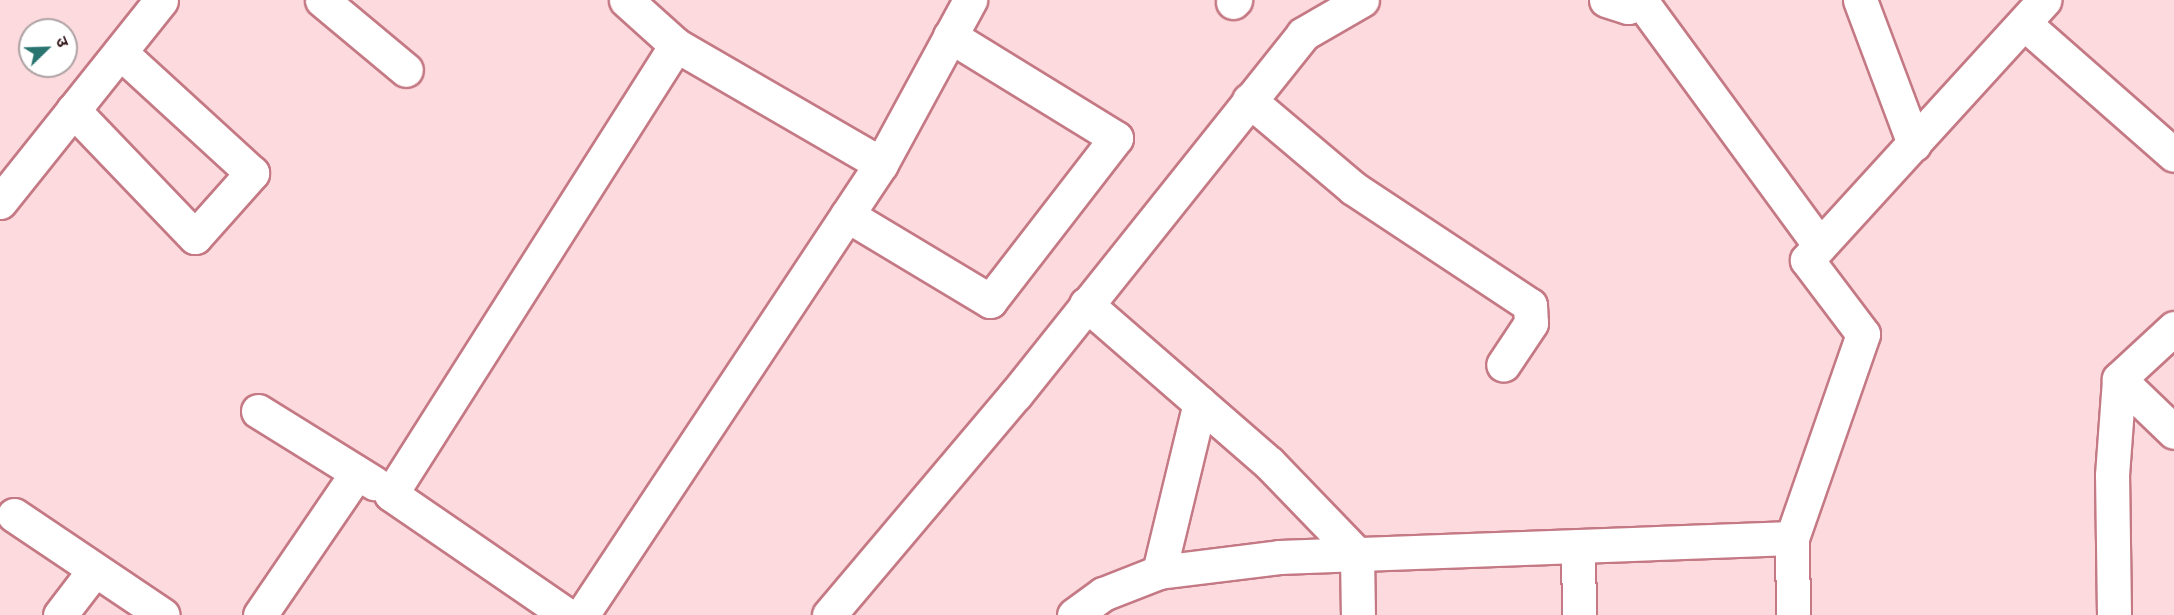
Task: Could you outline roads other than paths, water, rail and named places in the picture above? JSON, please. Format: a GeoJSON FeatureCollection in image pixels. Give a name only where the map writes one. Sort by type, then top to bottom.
{"type":"FeatureCollection","features":[{"type":"Feature","properties":{"kind":"street"},"geometry":{"type":"LineString","coordinates":[[0,202],[161,0]]}},
{"type":"Feature","properties":{"kind":"street"},"geometry":{"type":"LineString","coordinates":[[322,0],[406,70]]}},
{"type":"Feature","properties":{"kind":"street"},"geometry":{"type":"LineString","coordinates":[[626,0],[676,45],[881,164]]}},
{"type":"Feature","properties":{"kind":"street"},"geometry":{"type":"LineString","coordinates":[[829,615],[1086,304],[1303,34],[1362,0]]}},
{"type":"Feature","properties":{"kind":"street"},"geometry":{"type":"LineString","coordinates":[[1606,0],[1628,6],[1642,0],[1820,246]]}},
{"type":"Feature","properties":{"kind":"street"},"geometry":{"type":"LineString","coordinates":[[1860,0],[1914,144]]}},
{"type":"Feature","properties":{"kind":"street"},"geometry":{"type":"LineString","coordinates":[[582,615],[847,215],[881,164],[956,12],[1116,138],[990,301],[847,215]]}},
{"type":"Feature","properties":{"kind":"street"},"geometry":{"type":"LineString","coordinates":[[1793,615],[1792,538],[1863,334],[1807,260],[2035,12],[2174,155]]}},
{"type":"Feature","properties":{"kind":"street"},"geometry":{"type":"LineString","coordinates":[[391,494],[676,45]]}},
{"type":"Feature","properties":{"kind":"street"},"geometry":{"type":"LineString","coordinates":[[73,110],[195,237],[252,173],[120,52]]}},
{"type":"Feature","properties":{"kind":"street"},"geometry":{"type":"LineString","coordinates":[[1249,100],[1353,188],[1530,305],[1531,323],[1503,365]]}},
{"type":"Feature","properties":{"kind":"street"},"geometry":{"type":"LineString","coordinates":[[1086,304],[1269,463],[1357,554],[1358,615]]}},
{"type":"Feature","properties":{"kind":"street"},"geometry":{"type":"LineString","coordinates":[[2114,615],[2112,475],[2119,379],[2174,328]]}},
{"type":"Feature","properties":{"kind":"street"},"geometry":{"type":"LineString","coordinates":[[2119,379],[2174,432]]}},
{"type":"Feature","properties":{"kind":"street"},"geometry":{"type":"LineString","coordinates":[[1159,572],[1200,403]]}},
{"type":"Feature","properties":{"kind":"street"},"geometry":{"type":"LineString","coordinates":[[258,411],[391,494],[567,615]]}},
{"type":"Feature","properties":{"kind":"street"},"geometry":{"type":"LineString","coordinates":[[260,615],[357,473]]}},
{"type":"Feature","properties":{"kind":"street"},"geometry":{"type":"LineString","coordinates":[[14,515],[93,572],[163,615]]}},
{"type":"Feature","properties":{"kind":"street"},"geometry":{"type":"LineString","coordinates":[[1074,615],[1103,594],[1159,572],[1279,557],[1792,538]]}},
{"type":"Feature","properties":{"kind":"street"},"geometry":{"type":"LineString","coordinates":[[1578,546],[1579,615]]}},
{"type":"Feature","properties":{"kind":"street"},"geometry":{"type":"LineString","coordinates":[[60,615],[93,572]]}}]}
